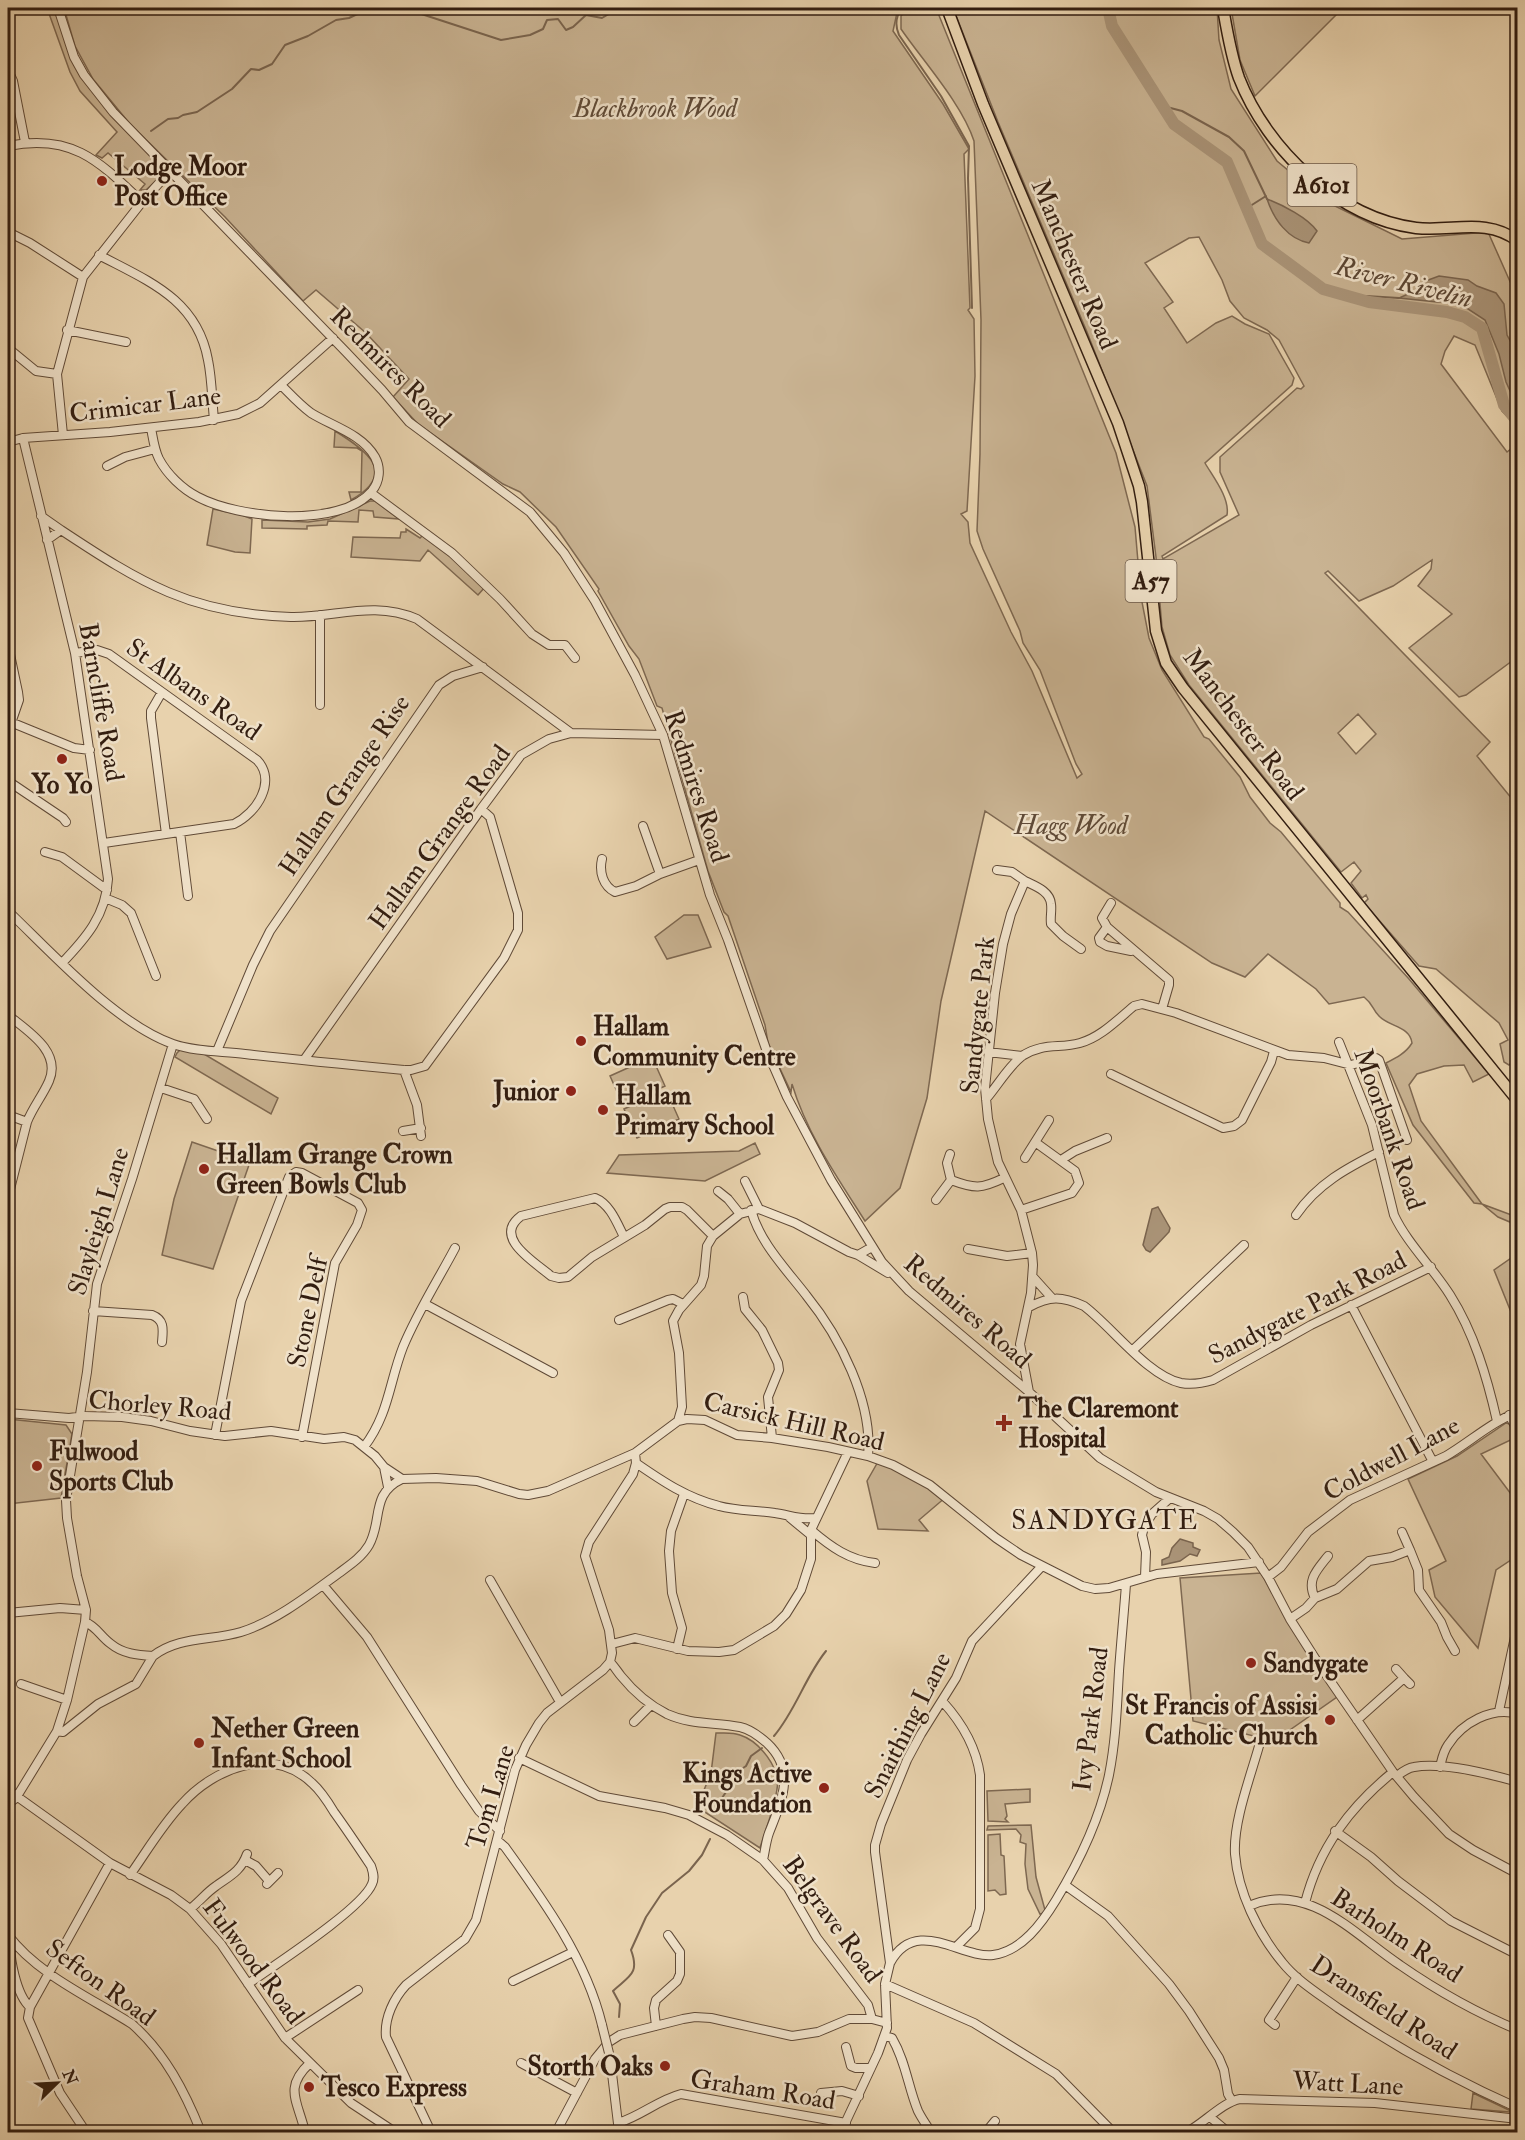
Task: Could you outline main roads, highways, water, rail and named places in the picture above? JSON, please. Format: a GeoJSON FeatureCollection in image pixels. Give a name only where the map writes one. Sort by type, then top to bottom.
{"type":"FeatureCollection","features":[{"type":"Feature","properties":{"kind":"main road","name":"Manchester Road"},"geometry":{"type":"LineString","coordinates":[[947,8],[983,104],[1121,433],[1139,486],[1156,632],[1173,676],[1518,1101]]}},
{"type":"Feature","properties":{"kind":"main road","name":"A6101"},"geometry":{"type":"LineString","coordinates":[[1223,8],[1236,68],[1255,110],[1287,154],[1329,191],[1358,210],[1392,222],[1430,229],[1491,228],[1508,234],[1518,241]]}},
{"type":"Feature","properties":{"kind":"waterway"},"geometry":{"type":"LineString","coordinates":[[151,131],[168,119],[197,112],[232,89],[251,69],[259,70],[272,64],[285,45],[308,36],[336,20],[349,18],[367,8]]}},
{"type":"Feature","properties":{"kind":"waterway"},"geometry":{"type":"LineString","coordinates":[[403,8],[501,40],[530,35],[543,29],[547,20],[558,19],[566,30],[586,15],[602,18],[619,8]]}},
{"type":"Feature","properties":{"kind":"waterway"},"geometry":{"type":"LineString","coordinates":[[902,8],[897,21],[899,35],[941,96],[969,146],[972,308]]}},
{"type":"Feature","properties":{"kind":"waterway","name":"River Rivelin"},"geometry":{"type":"LineString","coordinates":[[1108,8],[1112,26],[1174,124],[1227,162],[1262,244],[1323,289],[1369,302],[1447,312],[1465,317],[1482,328],[1504,405],[1518,422]]}},
{"type":"Feature","properties":{"kind":"waterway"},"geometry":{"type":"LineString","coordinates":[[1163,106],[1182,111],[1229,137],[1244,151],[1267,199]]}},
{"type":"Feature","properties":{"kind":"waterway"},"geometry":{"type":"LineString","coordinates":[[1247,208],[1266,196]]}},
{"type":"Feature","properties":{"kind":"waterway"},"geometry":{"type":"LineString","coordinates":[[1362,300],[1366,296],[1399,298]]}},
{"type":"Feature","properties":{"kind":"waterway"},"geometry":{"type":"LineString","coordinates":[[774,1736],[826,1651]]}},
{"type":"Feature","properties":{"kind":"waterway"},"geometry":{"type":"LineString","coordinates":[[716,1814],[718,1804],[730,1786],[733,1775],[746,1766],[751,1756],[762,1748]]}},
{"type":"Feature","properties":{"kind":"waterway"},"geometry":{"type":"LineString","coordinates":[[619,2017],[620,2004],[613,1991],[628,1978],[633,1970],[631,1950],[646,1917],[662,1893],[689,1871],[702,1855],[710,1839]]}},
{"type":"Feature","properties":{"kind":"place","name":"Lodge Moor Post Office"},"geometry":{"type":"Point","coordinates":[102,181]}},
{"type":"Feature","properties":{"kind":"place","name":"Yo Yo"},"geometry":{"type":"Point","coordinates":[62,759]}},
{"type":"Feature","properties":{"kind":"place","name":"Hallam Community Centre"},"geometry":{"type":"Point","coordinates":[581,1041]}},
{"type":"Feature","properties":{"kind":"place","name":"Junior"},"geometry":{"type":"Point","coordinates":[571,1091]}},
{"type":"Feature","properties":{"kind":"place","name":"Hallam Primary School"},"geometry":{"type":"Point","coordinates":[603,1110]}},
{"type":"Feature","properties":{"kind":"place","name":"Hallam Grange Crown Green Bowls Club"},"geometry":{"type":"Point","coordinates":[204,1169]}},
{"type":"Feature","properties":{"kind":"place","name":"The Claremont Hospital"},"geometry":{"type":"Point","coordinates":[1004,1423]}},
{"type":"Feature","properties":{"kind":"place","name":"Fulwood Sports Club"},"geometry":{"type":"Point","coordinates":[37,1466]}},
{"type":"Feature","properties":{"kind":"place","name":"Sandygate"},"geometry":{"type":"Point","coordinates":[1251,1663]}},
{"type":"Feature","properties":{"kind":"place","name":"St Francis of Assisi Catholic Church"},"geometry":{"type":"Point","coordinates":[1330,1720]}},
{"type":"Feature","properties":{"kind":"place","name":"Nether Green Infant School"},"geometry":{"type":"Point","coordinates":[199,1743]}},
{"type":"Feature","properties":{"kind":"place","name":"Kings Active Foundation"},"geometry":{"type":"Point","coordinates":[824,1788]}},
{"type":"Feature","properties":{"kind":"place","name":"Storth Oaks"},"geometry":{"type":"Point","coordinates":[665,2066]}},
{"type":"Feature","properties":{"kind":"place","name":"Tesco Express"},"geometry":{"type":"Point","coordinates":[309,2087]}},
{"type":"Feature","properties":{"kind":"district","name":"SANDYGATE"},"geometry":{"type":"Point","coordinates":[1105,1520]}},
{"type":"Feature","properties":{"kind":"park label","name":"Blackbrook Wood"},"geometry":{"type":"Point","coordinates":[655,108]}},
{"type":"Feature","properties":{"kind":"park label","name":"Hagg Wood"},"geometry":{"type":"Point","coordinates":[1071,825]}}]}
